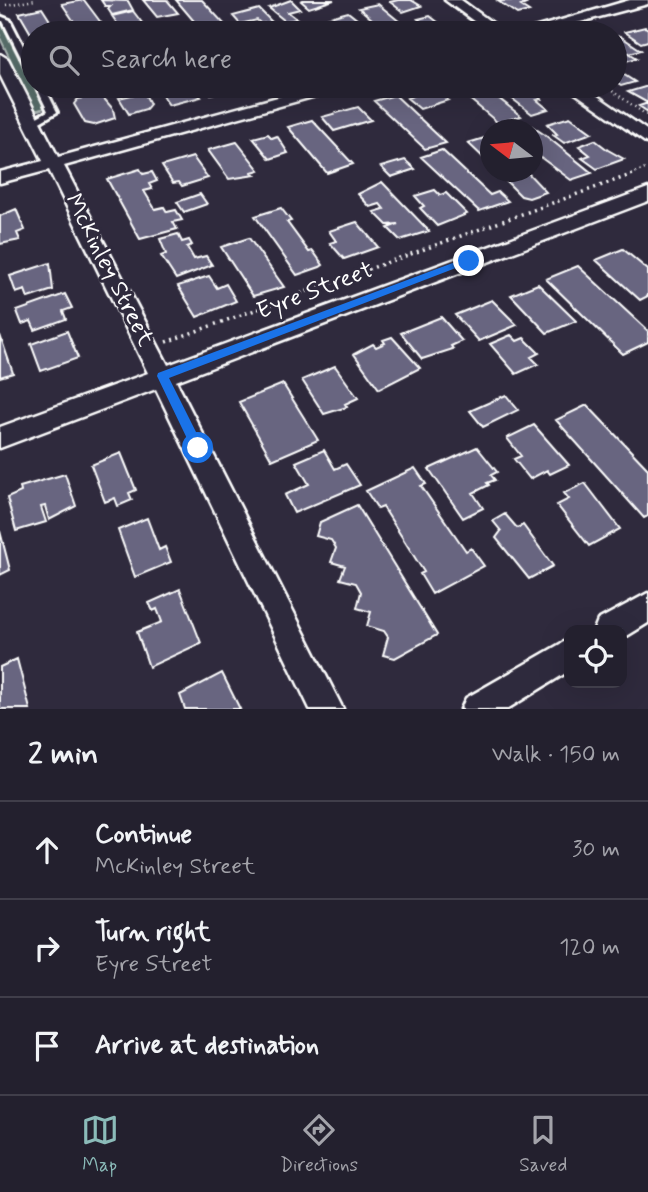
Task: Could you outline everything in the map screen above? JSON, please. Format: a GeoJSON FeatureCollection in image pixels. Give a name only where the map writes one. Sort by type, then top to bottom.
{"type":"FeatureCollection","features":[{"type":"Feature","properties":{"kind":"street"},"geometry":{"type":"LineString","coordinates":[[452,0],[482,21]]}},
{"type":"Feature","properties":{"kind":"street"},"geometry":{"type":"LineString","coordinates":[[568,21],[646,0]]}},
{"type":"Feature","properties":{"kind":"street","name":"McKinley Street"},"geometry":{"type":"LineString","coordinates":[[0,59],[52,164],[69,189],[327,709]]}},
{"type":"Feature","properties":{"kind":"street"},"geometry":{"type":"LineString","coordinates":[[0,178],[291,98]]}},
{"type":"Feature","properties":{"kind":"street"},"geometry":{"type":"LineString","coordinates":[[590,98],[648,139]]}},
{"type":"Feature","properties":{"kind":"street","name":"Eyre Street"},"geometry":{"type":"LineString","coordinates":[[0,438],[648,194]]}},
{"type":"Feature","properties":{"kind":"street"},"geometry":{"type":"LineString","coordinates":[[617,625],[648,607]]}},
{"type":"Feature","properties":{"kind":"street"},"geometry":{"type":"LineString","coordinates":[[477,709],[564,657]]}},
{"type":"Feature","properties":{"kind":"lane"},"geometry":{"type":"LineString","coordinates":[[0,18],[6,20],[21,49]]}},
{"type":"Feature","properties":{"kind":"lane"},"geometry":{"type":"LineString","coordinates":[[31,124],[53,112],[46,98]]}},
{"type":"Feature","properties":{"kind":"path"},"geometry":{"type":"LineString","coordinates":[[6,5],[35,0]]}},
{"type":"Feature","properties":{"kind":"path"},"geometry":{"type":"LineString","coordinates":[[622,98],[648,116]]}},
{"type":"Feature","properties":{"kind":"path"},"geometry":{"type":"LineString","coordinates":[[149,349],[648,168]]}},
{"type":"Feature","properties":{"kind":"green space"},"geometry":{"type":"Polygon","coordinates":[[[0,21],[21,62],[21,82],[0,38],[0,21]]]}},
{"type":"Feature","properties":{"kind":"green space"},"geometry":{"type":"Polygon","coordinates":[[[29,98],[42,98],[48,107],[35,111],[29,98]]]}},
{"type":"Feature","properties":{"kind":"building"},"geometry":{"type":"Polygon","coordinates":[[[84,0],[100,21],[74,21],[62,4],[84,0]]]}},
{"type":"Feature","properties":{"kind":"building"},"geometry":{"type":"Polygon","coordinates":[[[101,0],[128,1],[133,10],[112,15],[108,9],[111,6],[105,6],[101,0]]]}},
{"type":"Feature","properties":{"kind":"building"},"geometry":{"type":"Polygon","coordinates":[[[143,0],[167,0],[178,13],[157,17],[143,0]]]}},
{"type":"Feature","properties":{"kind":"building"},"geometry":{"type":"Polygon","coordinates":[[[176,0],[202,0],[221,21],[194,21],[176,0]]]}},
{"type":"Feature","properties":{"kind":"building"},"geometry":{"type":"Polygon","coordinates":[[[291,0],[300,9],[288,12],[297,19],[285,21],[269,8],[291,0]]]}},
{"type":"Feature","properties":{"kind":"building"},"geometry":{"type":"Polygon","coordinates":[[[303,0],[334,0],[309,8],[301,1],[303,0]]]}},
{"type":"Feature","properties":{"kind":"building"},"geometry":{"type":"Polygon","coordinates":[[[411,0],[421,6],[403,12],[390,2],[411,0]]]}},
{"type":"Feature","properties":{"kind":"building"},"geometry":{"type":"Polygon","coordinates":[[[519,0],[526,4],[521,6],[529,11],[517,14],[498,1],[519,0]]]}},
{"type":"Feature","properties":{"kind":"building"},"geometry":{"type":"Polygon","coordinates":[[[378,4],[399,21],[368,21],[373,20],[359,8],[378,4]]]}},
{"type":"Feature","properties":{"kind":"building"},"geometry":{"type":"Polygon","coordinates":[[[42,8],[50,21],[24,21],[19,13],[42,8]]]}},
{"type":"Feature","properties":{"kind":"building"},"geometry":{"type":"Polygon","coordinates":[[[259,9],[271,21],[237,21],[233,16],[259,9]]]}},
{"type":"Feature","properties":{"kind":"building"},"geometry":{"type":"Polygon","coordinates":[[[133,11],[141,21],[116,21],[112,16],[133,11]]]}},
{"type":"Feature","properties":{"kind":"building"},"geometry":{"type":"Polygon","coordinates":[[[348,12],[358,20],[328,21],[326,18],[348,12]]]}},
{"type":"Feature","properties":{"kind":"building"},"geometry":{"type":"Polygon","coordinates":[[[430,16],[436,21],[421,21],[418,19],[430,16]]]}},
{"type":"Feature","properties":{"kind":"building"},"geometry":{"type":"Polygon","coordinates":[[[645,27],[648,29],[648,41],[641,43],[627,32],[645,27]]]}},
{"type":"Feature","properties":{"kind":"building"},"geometry":{"type":"Polygon","coordinates":[[[627,41],[641,50],[629,53],[637,58],[627,61],[627,41]]]}},
{"type":"Feature","properties":{"kind":"building"},"geometry":{"type":"Polygon","coordinates":[[[648,86],[648,103],[628,92],[648,86]]]}},
{"type":"Feature","properties":{"kind":"building"},"geometry":{"type":"Polygon","coordinates":[[[103,98],[113,109],[115,118],[94,125],[85,123],[74,104],[78,99],[103,98]]]}},
{"type":"Feature","properties":{"kind":"building"},"geometry":{"type":"Polygon","coordinates":[[[119,98],[147,98],[150,104],[146,109],[129,114],[119,98]]]}},
{"type":"Feature","properties":{"kind":"building"},"geometry":{"type":"Polygon","coordinates":[[[164,98],[197,98],[169,105],[164,98]]]}},
{"type":"Feature","properties":{"kind":"building"},"geometry":{"type":"Polygon","coordinates":[[[398,98],[446,143],[425,149],[374,101],[398,98]]]}},
{"type":"Feature","properties":{"kind":"building"},"geometry":{"type":"Polygon","coordinates":[[[407,98],[448,100],[420,109],[407,98]]]}},
{"type":"Feature","properties":{"kind":"building"},"geometry":{"type":"Polygon","coordinates":[[[468,98],[498,98],[521,116],[493,119],[468,98]]]}},
{"type":"Feature","properties":{"kind":"building"},"geometry":{"type":"Polygon","coordinates":[[[511,98],[541,99],[537,100],[548,109],[532,114],[511,98]]]}},
{"type":"Feature","properties":{"kind":"building"},"geometry":{"type":"Polygon","coordinates":[[[648,103],[648,112],[639,106],[648,103]]]}},
{"type":"Feature","properties":{"kind":"building"},"geometry":{"type":"Polygon","coordinates":[[[358,107],[371,120],[334,131],[322,117],[358,107]]]}},
{"type":"Feature","properties":{"kind":"building"},"geometry":{"type":"Polygon","coordinates":[[[570,117],[592,133],[564,143],[553,135],[557,134],[547,124],[570,117]]]}},
{"type":"Feature","properties":{"kind":"building"},"geometry":{"type":"Polygon","coordinates":[[[312,120],[353,164],[327,173],[288,127],[312,120]]]}},
{"type":"Feature","properties":{"kind":"building"},"geometry":{"type":"Polygon","coordinates":[[[268,134],[272,138],[277,136],[288,153],[270,159],[253,138],[268,134]]]}},
{"type":"Feature","properties":{"kind":"building"},"geometry":{"type":"Polygon","coordinates":[[[543,134],[592,173],[571,180],[543,159],[543,134]]]}},
{"type":"Feature","properties":{"kind":"building"},"geometry":{"type":"Polygon","coordinates":[[[480,139],[480,154],[468,143],[480,139]]]}},
{"type":"Feature","properties":{"kind":"building"},"geometry":{"type":"Polygon","coordinates":[[[595,140],[624,159],[597,169],[582,158],[590,155],[579,146],[595,140]]]}},
{"type":"Feature","properties":{"kind":"building"},"geometry":{"type":"Polygon","coordinates":[[[237,142],[259,170],[252,172],[255,175],[229,179],[208,150],[237,142]]]}},
{"type":"Feature","properties":{"kind":"building"},"geometry":{"type":"Polygon","coordinates":[[[442,150],[490,195],[498,192],[508,201],[479,211],[421,157],[442,150]]]}},
{"type":"Feature","properties":{"kind":"building"},"geometry":{"type":"Polygon","coordinates":[[[193,157],[208,178],[182,186],[179,182],[173,183],[162,166],[193,157]]]}},
{"type":"Feature","properties":{"kind":"building"},"geometry":{"type":"Polygon","coordinates":[[[405,160],[415,169],[391,177],[381,167],[405,160]]]}},
{"type":"Feature","properties":{"kind":"building"},"geometry":{"type":"Polygon","coordinates":[[[140,169],[143,174],[152,172],[157,181],[149,184],[152,189],[144,191],[155,209],[164,207],[167,212],[176,210],[182,220],[173,222],[177,229],[140,239],[107,179],[140,169]]]}},
{"type":"Feature","properties":{"kind":"building"},"geometry":{"type":"Polygon","coordinates":[[[382,182],[429,231],[400,240],[388,228],[398,224],[387,225],[374,212],[384,209],[380,204],[370,207],[358,194],[382,182]]]}},
{"type":"Feature","properties":{"kind":"building"},"geometry":{"type":"Polygon","coordinates":[[[507,182],[536,182],[546,192],[529,198],[521,196],[507,182]]]}},
{"type":"Feature","properties":{"kind":"building"},"geometry":{"type":"Polygon","coordinates":[[[435,190],[440,195],[446,193],[467,214],[437,226],[420,208],[424,206],[415,196],[435,190]]]}},
{"type":"Feature","properties":{"kind":"building"},"geometry":{"type":"Polygon","coordinates":[[[200,194],[207,204],[184,212],[177,202],[200,194]]]}},
{"type":"Feature","properties":{"kind":"building"},"geometry":{"type":"Polygon","coordinates":[[[281,208],[291,221],[287,222],[309,252],[313,251],[323,265],[297,275],[255,216],[281,208]]]}},
{"type":"Feature","properties":{"kind":"building"},"geometry":{"type":"Polygon","coordinates":[[[16,209],[25,230],[17,233],[20,240],[0,244],[0,216],[16,209]]]}},
{"type":"Feature","properties":{"kind":"building"},"geometry":{"type":"Polygon","coordinates":[[[357,222],[378,247],[344,259],[330,243],[336,241],[329,231],[357,222]]]}},
{"type":"Feature","properties":{"kind":"building"},"geometry":{"type":"Polygon","coordinates":[[[178,234],[182,242],[189,240],[192,245],[187,247],[194,259],[206,256],[212,265],[176,279],[161,256],[166,254],[160,239],[178,234]]]}},
{"type":"Feature","properties":{"kind":"building"},"geometry":{"type":"Polygon","coordinates":[[[249,238],[284,287],[253,296],[221,247],[249,238]]]}},
{"type":"Feature","properties":{"kind":"building"},"geometry":{"type":"Polygon","coordinates":[[[623,249],[648,270],[648,296],[640,300],[596,260],[623,249]]]}},
{"type":"Feature","properties":{"kind":"building"},"geometry":{"type":"Polygon","coordinates":[[[50,263],[53,290],[28,298],[25,290],[16,293],[10,276],[50,263]]]}},
{"type":"Feature","properties":{"kind":"building"},"geometry":{"type":"Polygon","coordinates":[[[578,266],[648,331],[648,342],[623,354],[546,279],[578,266]]]}},
{"type":"Feature","properties":{"kind":"building"},"geometry":{"type":"Polygon","coordinates":[[[209,276],[217,288],[226,284],[236,301],[197,317],[178,286],[209,276]]]}},
{"type":"Feature","properties":{"kind":"building"},"geometry":{"type":"Polygon","coordinates":[[[538,284],[576,321],[547,333],[511,295],[538,284]]]}},
{"type":"Feature","properties":{"kind":"building"},"geometry":{"type":"Polygon","coordinates":[[[65,294],[72,308],[63,311],[66,319],[35,330],[31,321],[22,324],[17,311],[65,294]]]}},
{"type":"Feature","properties":{"kind":"building"},"geometry":{"type":"Polygon","coordinates":[[[492,300],[517,325],[479,341],[455,315],[492,300]]]}},
{"type":"Feature","properties":{"kind":"building"},"geometry":{"type":"Polygon","coordinates":[[[441,317],[462,341],[451,346],[453,349],[422,359],[401,333],[441,317]]]}},
{"type":"Feature","properties":{"kind":"building"},"geometry":{"type":"Polygon","coordinates":[[[67,331],[78,358],[41,371],[31,344],[67,331]]]}},
{"type":"Feature","properties":{"kind":"building"},"geometry":{"type":"Polygon","coordinates":[[[0,335],[13,373],[0,377],[0,335]]]}},
{"type":"Feature","properties":{"kind":"building"},"geometry":{"type":"Polygon","coordinates":[[[511,335],[517,341],[524,338],[539,353],[531,357],[538,364],[516,374],[490,344],[511,335]]]}},
{"type":"Feature","properties":{"kind":"building"},"geometry":{"type":"Polygon","coordinates":[[[392,337],[420,368],[379,389],[354,354],[373,344],[376,347],[385,343],[383,340],[392,337]]]}},
{"type":"Feature","properties":{"kind":"building"},"geometry":{"type":"Polygon","coordinates":[[[335,366],[358,398],[345,404],[347,407],[324,414],[302,380],[335,366]]]}},
{"type":"Feature","properties":{"kind":"building"},"geometry":{"type":"Polygon","coordinates":[[[283,384],[318,440],[272,460],[239,402],[283,384]]]}},
{"type":"Feature","properties":{"kind":"building"},"geometry":{"type":"Polygon","coordinates":[[[506,395],[518,410],[483,427],[470,411],[506,395]]]}},
{"type":"Feature","properties":{"kind":"building"},"geometry":{"type":"Polygon","coordinates":[[[587,405],[648,469],[648,516],[644,518],[556,420],[587,405]]]}},
{"type":"Feature","properties":{"kind":"building"},"geometry":{"type":"Polygon","coordinates":[[[534,425],[569,465],[550,474],[547,470],[530,479],[514,459],[521,456],[507,438],[534,425]]]}},
{"type":"Feature","properties":{"kind":"building"},"geometry":{"type":"Polygon","coordinates":[[[477,447],[497,472],[491,475],[495,480],[473,493],[483,508],[463,518],[429,469],[477,447]]]}},
{"type":"Feature","properties":{"kind":"building"},"geometry":{"type":"Polygon","coordinates":[[[324,450],[335,469],[346,464],[360,485],[294,513],[285,495],[309,484],[296,462],[324,450]]]}},
{"type":"Feature","properties":{"kind":"building"},"geometry":{"type":"Polygon","coordinates":[[[121,453],[136,490],[129,493],[132,500],[118,506],[115,498],[105,502],[91,465],[121,453]]]}},
{"type":"Feature","properties":{"kind":"building"},"geometry":{"type":"Polygon","coordinates":[[[415,468],[426,484],[421,486],[466,551],[471,548],[484,566],[432,594],[420,574],[424,572],[383,507],[378,509],[366,491],[415,468]]]}},
{"type":"Feature","properties":{"kind":"building"},"geometry":{"type":"Polygon","coordinates":[[[65,474],[76,506],[49,520],[45,506],[41,507],[46,522],[16,531],[7,498],[21,492],[20,487],[65,474]]]}},
{"type":"Feature","properties":{"kind":"building"},"geometry":{"type":"Polygon","coordinates":[[[585,483],[620,529],[589,546],[557,505],[569,499],[564,493],[585,483]]]}},
{"type":"Feature","properties":{"kind":"building"},"geometry":{"type":"Polygon","coordinates":[[[357,505],[437,635],[395,658],[383,655],[388,637],[384,631],[367,626],[371,612],[357,608],[361,592],[356,583],[340,579],[345,566],[331,562],[336,548],[331,540],[316,536],[320,522],[357,505]]]}},
{"type":"Feature","properties":{"kind":"building"},"geometry":{"type":"Polygon","coordinates":[[[505,514],[517,528],[523,525],[553,566],[529,579],[496,538],[501,531],[493,521],[505,514]]]}},
{"type":"Feature","properties":{"kind":"building"},"geometry":{"type":"Polygon","coordinates":[[[147,518],[159,550],[165,547],[171,562],[135,577],[118,530],[147,518]]]}},
{"type":"Feature","properties":{"kind":"building"},"geometry":{"type":"Polygon","coordinates":[[[0,531],[10,570],[0,575],[0,531]]]}},
{"type":"Feature","properties":{"kind":"building"},"geometry":{"type":"Polygon","coordinates":[[[180,589],[201,643],[149,667],[137,632],[162,622],[157,609],[153,611],[149,603],[180,589]]]}},
{"type":"Feature","properties":{"kind":"building"},"geometry":{"type":"Polygon","coordinates":[[[17,659],[30,709],[0,709],[0,667],[17,659]]]}},
{"type":"Feature","properties":{"kind":"building"},"geometry":{"type":"Polygon","coordinates":[[[222,673],[240,709],[185,709],[180,695],[222,673]]]}},
{"type":"Feature","properties":{"kind":"route"},"geometry":{"type":"LineString","coordinates":[[198,448],[162,376],[469,261]]}}]}
